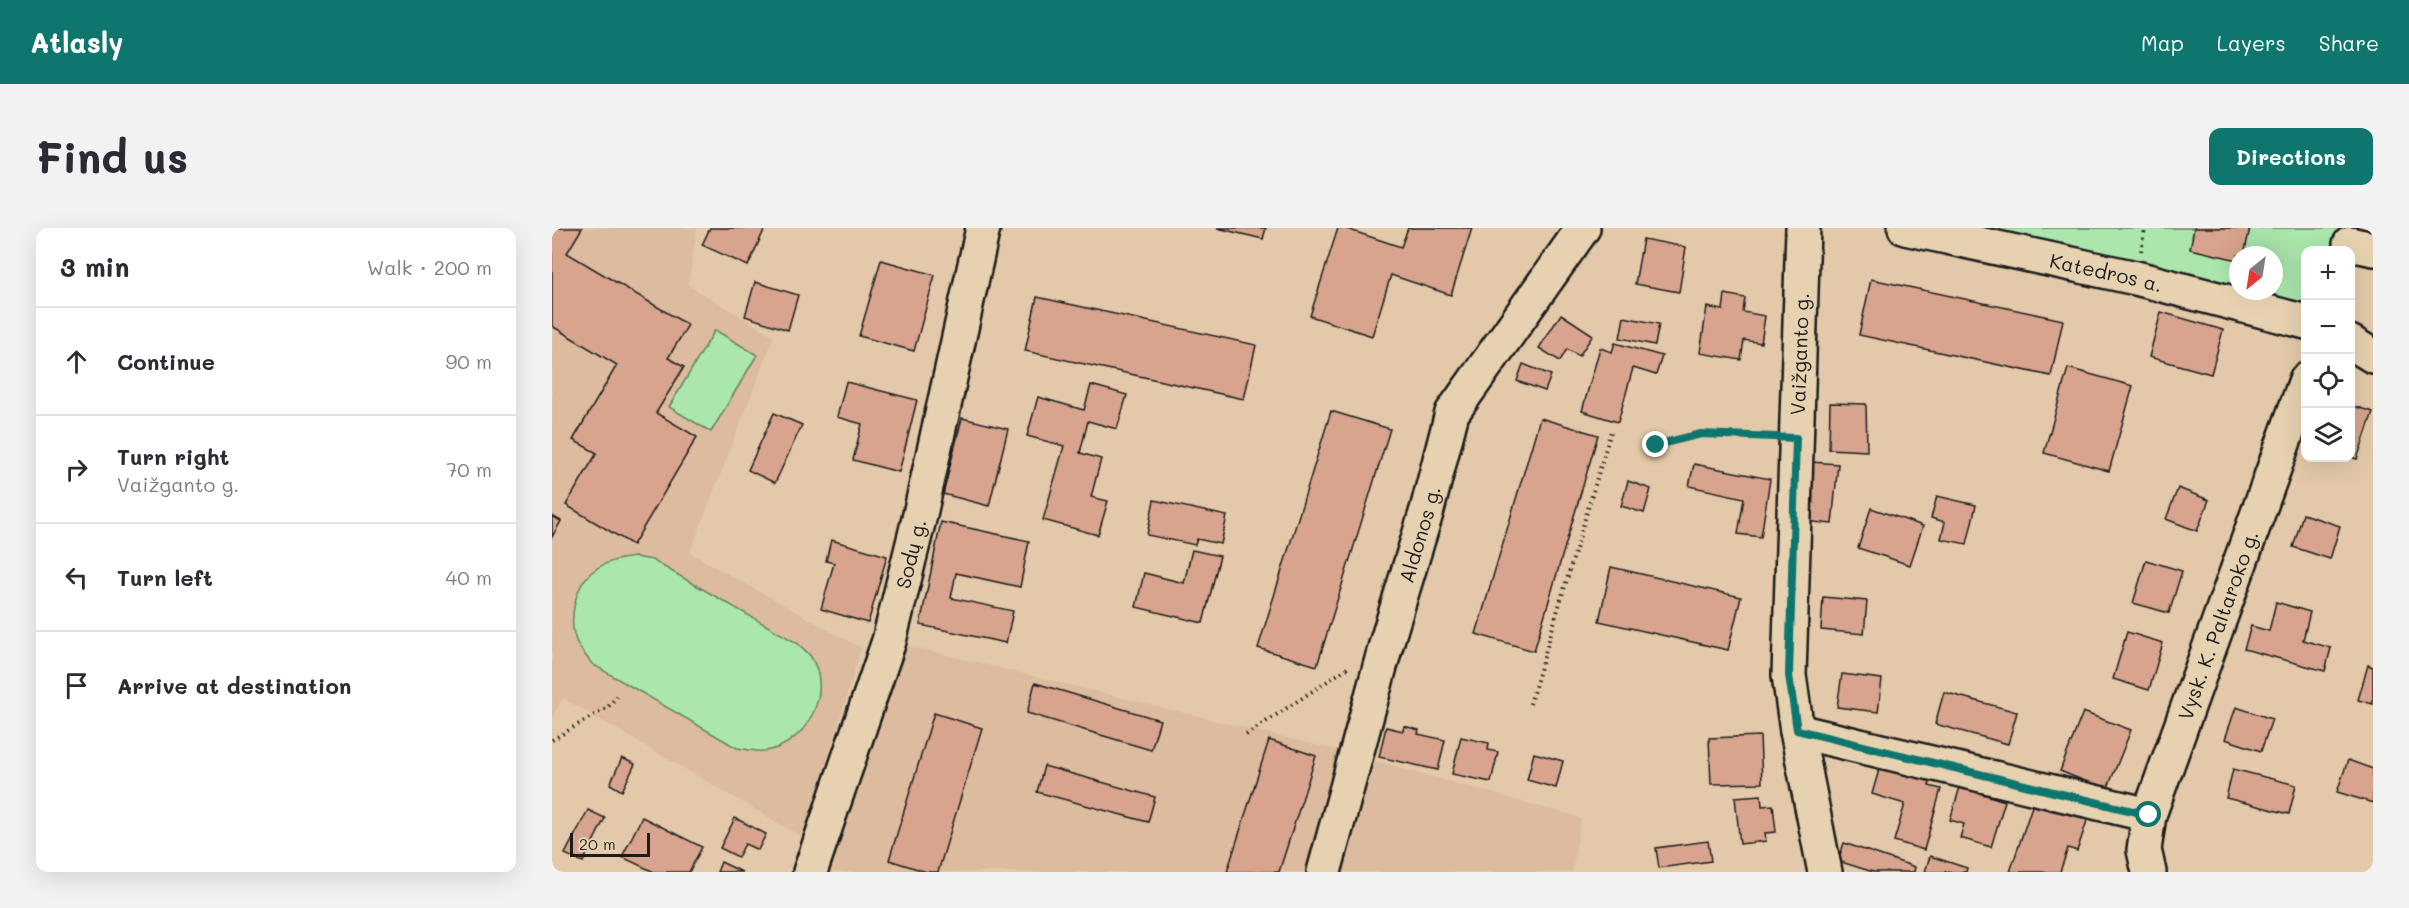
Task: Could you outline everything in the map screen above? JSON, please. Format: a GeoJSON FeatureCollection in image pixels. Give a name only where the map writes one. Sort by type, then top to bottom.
{"type":"FeatureCollection","features":[{"type":"Feature","properties":{"kind":"street","name":"Sodų g."},"geometry":{"type":"LineString","coordinates":[[810,872],[889,641],[919,519],[982,228]]}},
{"type":"Feature","properties":{"kind":"street","name":"Aldonos g."},"geometry":{"type":"LineString","coordinates":[[1324,872],[1387,641],[1427,510],[1452,413],[1583,228]]}},
{"type":"Feature","properties":{"kind":"street","name":"Vaižganto g."},"geometry":{"type":"LineString","coordinates":[[1803,228],[1789,675],[1797,730],[1825,872]]}},
{"type":"Feature","properties":{"kind":"street","name":"Katedros a."},"geometry":{"type":"LineString","coordinates":[[1905,228],[2136,278],[2301,321]]}},
{"type":"Feature","properties":{"kind":"street"},"geometry":{"type":"LineString","coordinates":[[2355,345],[2373,356]]}},
{"type":"Feature","properties":{"kind":"street","name":"Vysk. K. Paltaroko g."},"geometry":{"type":"LineString","coordinates":[[2149,872],[2144,850],[2149,815],[2301,394]]}},
{"type":"Feature","properties":{"kind":"street"},"geometry":{"type":"LineString","coordinates":[[1797,730],[2149,815]]}},
{"type":"Feature","properties":{"kind":"path"},"geometry":{"type":"LineString","coordinates":[[1530,704],[1611,431]]}},
{"type":"Feature","properties":{"kind":"path"},"geometry":{"type":"LineString","coordinates":[[1656,445],[1701,434],[1796,438]]}},
{"type":"Feature","properties":{"kind":"path"},"geometry":{"type":"LineString","coordinates":[[1246,735],[1350,666]]}},
{"type":"Feature","properties":{"kind":"path"},"geometry":{"type":"LineString","coordinates":[[552,740],[608,706],[617,696]]}},
{"type":"Feature","properties":{"kind":"shaded area"},"geometry":{"type":"Polygon","coordinates":[[[552,228],[697,228],[688,285],[774,336],[690,553],[861,648],[804,838],[563,698],[552,718],[552,228]]]}},
{"type":"Feature","properties":{"kind":"shaded area"},"geometry":{"type":"Polygon","coordinates":[[[889,641],[1336,750],[1581,818],[1572,872],[810,872],[889,641]]]}},
{"type":"Feature","properties":{"kind":"green space"},"geometry":{"type":"Polygon","coordinates":[[[1905,228],[2355,228],[2349,246],[2301,246],[2301,321],[1905,228]]]}},
{"type":"Feature","properties":{"kind":"green space"},"geometry":{"type":"Polygon","coordinates":[[[715,330],[757,355],[711,432],[669,407],[715,330]]]}},
{"type":"Feature","properties":{"kind":"green space"},"geometry":{"type":"Polygon","coordinates":[[[635,557],[652,560],[797,643],[808,653],[817,671],[819,686],[817,701],[804,728],[793,739],[780,747],[765,751],[737,748],[592,664],[580,648],[573,627],[577,596],[586,579],[597,568],[613,561],[635,557]]]}},
{"type":"Feature","properties":{"kind":"building"},"geometry":{"type":"Polygon","coordinates":[[[552,228],[582,228],[567,253],[688,325],[668,358],[684,367],[656,413],[697,437],[633,545],[566,505],[597,453],[573,440],[617,365],[552,326],[552,228]]]}},
{"type":"Feature","properties":{"kind":"building"},"geometry":{"type":"Polygon","coordinates":[[[710,228],[765,228],[748,266],[702,245],[710,228]]]}},
{"type":"Feature","properties":{"kind":"building"},"geometry":{"type":"Polygon","coordinates":[[[1217,228],[1266,228],[1263,239],[1217,228]]]}},
{"type":"Feature","properties":{"kind":"building"},"geometry":{"type":"Polygon","coordinates":[[[1338,228],[1401,247],[1408,228],[1472,228],[1451,295],[1391,275],[1372,336],[1310,316],[1338,228]]]}},
{"type":"Feature","properties":{"kind":"building"},"geometry":{"type":"Polygon","coordinates":[[[2194,228],[2250,228],[2246,246],[2229,246],[2229,258],[2190,249],[2194,228]]]}},
{"type":"Feature","properties":{"kind":"building"},"geometry":{"type":"Polygon","coordinates":[[[1643,239],[1686,247],[1679,292],[1635,284],[1643,239]]]}},
{"type":"Feature","properties":{"kind":"building"},"geometry":{"type":"Polygon","coordinates":[[[881,260],[935,275],[914,351],[859,336],[881,260]]]}},
{"type":"Feature","properties":{"kind":"building"},"geometry":{"type":"Polygon","coordinates":[[[1871,279],[2063,320],[2051,376],[1859,335],[1871,279]]]}},
{"type":"Feature","properties":{"kind":"building"},"geometry":{"type":"Polygon","coordinates":[[[755,282],[798,295],[788,330],[745,316],[755,282]]]}},
{"type":"Feature","properties":{"kind":"building"},"geometry":{"type":"Polygon","coordinates":[[[1725,294],[1745,298],[1743,312],[1765,316],[1761,343],[1744,340],[1741,360],[1700,353],[1707,307],[1723,310],[1725,294]]]}},
{"type":"Feature","properties":{"kind":"building"},"geometry":{"type":"Polygon","coordinates":[[[1037,297],[1256,345],[1244,399],[1025,351],[1037,297]]]}},
{"type":"Feature","properties":{"kind":"building"},"geometry":{"type":"Polygon","coordinates":[[[2161,312],[2223,330],[2211,374],[2149,357],[2161,312]]]}},
{"type":"Feature","properties":{"kind":"building"},"geometry":{"type":"Polygon","coordinates":[[[1561,314],[1593,335],[1579,356],[1567,349],[1560,361],[1539,348],[1561,314]]]}},
{"type":"Feature","properties":{"kind":"building"},"geometry":{"type":"Polygon","coordinates":[[[1624,317],[1659,324],[1655,345],[1620,338],[1624,317]]]}},
{"type":"Feature","properties":{"kind":"building"},"geometry":{"type":"Polygon","coordinates":[[[1615,343],[1662,356],[1656,375],[1633,368],[1618,422],[1582,411],[1600,348],[1612,352],[1615,343]]]}},
{"type":"Feature","properties":{"kind":"building"},"geometry":{"type":"Polygon","coordinates":[[[1523,364],[1551,375],[1545,391],[1517,381],[1523,364]]]}},
{"type":"Feature","properties":{"kind":"building"},"geometry":{"type":"Polygon","coordinates":[[[2068,368],[2133,386],[2109,471],[2044,453],[2068,368]]]}},
{"type":"Feature","properties":{"kind":"building"},"geometry":{"type":"Polygon","coordinates":[[[846,382],[917,400],[899,472],[853,460],[862,424],[837,417],[846,382]]]}},
{"type":"Feature","properties":{"kind":"building"},"geometry":{"type":"Polygon","coordinates":[[[1091,385],[1127,395],[1117,429],[1088,421],[1080,453],[1101,459],[1091,497],[1108,501],[1098,535],[1043,520],[1064,446],[1027,436],[1038,397],[1084,410],[1091,385]]]}},
{"type":"Feature","properties":{"kind":"building"},"geometry":{"type":"Polygon","coordinates":[[[1830,403],[1866,404],[1867,451],[1829,449],[1830,403]]]}},
{"type":"Feature","properties":{"kind":"building"},"geometry":{"type":"Polygon","coordinates":[[[2355,407],[2373,412],[2357,459],[2355,458],[2355,407]]]}},
{"type":"Feature","properties":{"kind":"building"},"geometry":{"type":"Polygon","coordinates":[[[1331,411],[1390,429],[1317,666],[1258,648],[1331,411]]]}},
{"type":"Feature","properties":{"kind":"building"},"geometry":{"type":"Polygon","coordinates":[[[774,413],[802,425],[775,483],[748,470],[774,413]]]}},
{"type":"Feature","properties":{"kind":"building"},"geometry":{"type":"Polygon","coordinates":[[[962,418],[1008,429],[989,506],[943,494],[962,418]]]}},
{"type":"Feature","properties":{"kind":"building"},"geometry":{"type":"Polygon","coordinates":[[[1540,418],[1598,435],[1534,651],[1476,634],[1540,418]]]}},
{"type":"Feature","properties":{"kind":"building"},"geometry":{"type":"Polygon","coordinates":[[[1811,462],[1838,464],[1832,524],[1805,521],[1811,462]]]}},
{"type":"Feature","properties":{"kind":"building"},"geometry":{"type":"Polygon","coordinates":[[[1694,464],[1770,479],[1761,537],[1738,534],[1744,498],[1689,486],[1694,464]]]}},
{"type":"Feature","properties":{"kind":"building"},"geometry":{"type":"Polygon","coordinates":[[[1628,481],[1651,489],[1644,513],[1621,506],[1628,481]]]}},
{"type":"Feature","properties":{"kind":"building"},"geometry":{"type":"Polygon","coordinates":[[[2178,488],[2209,500],[2197,531],[2166,519],[2178,488]]]}},
{"type":"Feature","properties":{"kind":"building"},"geometry":{"type":"Polygon","coordinates":[[[1937,496],[1976,505],[1967,544],[1941,539],[1945,522],[1931,518],[1937,496]]]}},
{"type":"Feature","properties":{"kind":"building"},"geometry":{"type":"Polygon","coordinates":[[[1154,500],[1227,516],[1221,544],[1197,539],[1195,545],[1147,535],[1154,500]]]}},
{"type":"Feature","properties":{"kind":"building"},"geometry":{"type":"Polygon","coordinates":[[[1871,508],[1923,526],[1910,565],[1858,548],[1871,508]]]}},
{"type":"Feature","properties":{"kind":"building"},"geometry":{"type":"Polygon","coordinates":[[[2303,514],[2340,526],[2330,559],[2293,547],[2303,514]]]}},
{"type":"Feature","properties":{"kind":"building"},"geometry":{"type":"Polygon","coordinates":[[[552,516],[561,521],[552,537],[552,516]]]}},
{"type":"Feature","properties":{"kind":"building"},"geometry":{"type":"Polygon","coordinates":[[[941,522],[1029,541],[1020,587],[956,573],[951,598],[1013,611],[1006,643],[920,625],[941,522]]]}},
{"type":"Feature","properties":{"kind":"building"},"geometry":{"type":"Polygon","coordinates":[[[831,540],[887,556],[868,623],[821,609],[834,563],[826,561],[831,540]]]}},
{"type":"Feature","properties":{"kind":"building"},"geometry":{"type":"Polygon","coordinates":[[[1192,550],[1220,556],[1203,623],[1136,607],[1144,573],[1184,583],[1192,550]]]}},
{"type":"Feature","properties":{"kind":"building"},"geometry":{"type":"Polygon","coordinates":[[[2146,560],[2182,571],[2169,613],[2133,603],[2146,560]]]}},
{"type":"Feature","properties":{"kind":"building"},"geometry":{"type":"Polygon","coordinates":[[[1611,567],[1741,597],[1728,650],[1599,621],[1611,567]]]}},
{"type":"Feature","properties":{"kind":"building"},"geometry":{"type":"Polygon","coordinates":[[[1823,597],[1867,601],[1864,634],[1821,630],[1823,597]]]}},
{"type":"Feature","properties":{"kind":"building"},"geometry":{"type":"Polygon","coordinates":[[[2276,602],[2310,612],[2303,640],[2331,648],[2325,671],[2244,649],[2251,626],[2269,631],[2276,602]]]}},
{"type":"Feature","properties":{"kind":"building"},"geometry":{"type":"Polygon","coordinates":[[[2127,632],[2163,643],[2149,690],[2113,679],[2127,632]]]}},
{"type":"Feature","properties":{"kind":"building"},"geometry":{"type":"Polygon","coordinates":[[[2368,665],[2373,667],[2373,704],[2358,700],[2368,665]]]}},
{"type":"Feature","properties":{"kind":"building"},"geometry":{"type":"Polygon","coordinates":[[[1842,674],[1882,679],[1878,712],[1837,707],[1842,674]]]}},
{"type":"Feature","properties":{"kind":"building"},"geometry":{"type":"Polygon","coordinates":[[[1035,683],[1160,720],[1151,750],[1027,713],[1035,683]]]}},
{"type":"Feature","properties":{"kind":"building"},"geometry":{"type":"Polygon","coordinates":[[[1944,692],[2017,712],[2008,744],[1935,724],[1944,692]]]}},
{"type":"Feature","properties":{"kind":"building"},"geometry":{"type":"Polygon","coordinates":[[[2236,707],[2272,719],[2261,751],[2225,739],[2236,707]]]}},
{"type":"Feature","properties":{"kind":"building"},"geometry":{"type":"Polygon","coordinates":[[[2083,712],[2131,730],[2107,790],[2060,771],[2083,712]]]}},
{"type":"Feature","properties":{"kind":"building"},"geometry":{"type":"Polygon","coordinates":[[[934,713],[982,728],[938,872],[927,872],[889,860],[934,713]]]}},
{"type":"Feature","properties":{"kind":"building"},"geometry":{"type":"Polygon","coordinates":[[[1404,726],[1419,730],[1418,734],[1445,740],[1438,770],[1379,757],[1386,727],[1403,731],[1404,726]]]}},
{"type":"Feature","properties":{"kind":"building"},"geometry":{"type":"Polygon","coordinates":[[[1760,736],[1762,783],[1711,784],[1709,738],[1760,736]]]}},
{"type":"Feature","properties":{"kind":"building"},"geometry":{"type":"Polygon","coordinates":[[[1461,737],[1489,743],[1488,750],[1498,752],[1491,782],[1452,774],[1461,737]]]}},
{"type":"Feature","properties":{"kind":"building"},"geometry":{"type":"Polygon","coordinates":[[[1269,740],[1316,756],[1279,872],[1227,872],[1269,740]]]}},
{"type":"Feature","properties":{"kind":"building"},"geometry":{"type":"Polygon","coordinates":[[[1534,753],[1563,761],[1556,788],[1527,780],[1534,753]]]}},
{"type":"Feature","properties":{"kind":"building"},"geometry":{"type":"Polygon","coordinates":[[[622,758],[635,764],[622,791],[610,784],[622,758]]]}},
{"type":"Feature","properties":{"kind":"building"},"geometry":{"type":"Polygon","coordinates":[[[2348,760],[2373,769],[2373,803],[2337,792],[2348,760]]]}},
{"type":"Feature","properties":{"kind":"building"},"geometry":{"type":"Polygon","coordinates":[[[1881,763],[1931,778],[1929,786],[1941,789],[1924,850],[1894,841],[1905,804],[1872,794],[1881,763]]]}},
{"type":"Feature","properties":{"kind":"building"},"geometry":{"type":"Polygon","coordinates":[[[1044,766],[1155,797],[1148,822],[1037,792],[1044,766]]]}},
{"type":"Feature","properties":{"kind":"building"},"geometry":{"type":"Polygon","coordinates":[[[2233,769],[2296,785],[2289,814],[2226,798],[2233,769]]]}},
{"type":"Feature","properties":{"kind":"building"},"geometry":{"type":"Polygon","coordinates":[[[1960,787],[2005,801],[1991,847],[1960,838],[1964,824],[1950,820],[1960,787]]]}},
{"type":"Feature","properties":{"kind":"building"},"geometry":{"type":"Polygon","coordinates":[[[1761,795],[1762,806],[1773,805],[1776,832],[1765,833],[1766,841],[1740,844],[1735,797],[1761,795]]]}},
{"type":"Feature","properties":{"kind":"building"},"geometry":{"type":"Polygon","coordinates":[[[2035,797],[2089,815],[2077,851],[2068,848],[2060,872],[2010,872],[2035,797]]]}},
{"type":"Feature","properties":{"kind":"building"},"geometry":{"type":"Polygon","coordinates":[[[588,810],[605,818],[583,862],[565,854],[588,810]]]}},
{"type":"Feature","properties":{"kind":"building"},"geometry":{"type":"Polygon","coordinates":[[[642,817],[702,847],[689,872],[654,872],[622,857],[642,817]]]}},
{"type":"Feature","properties":{"kind":"building"},"geometry":{"type":"Polygon","coordinates":[[[735,818],[766,834],[758,850],[745,844],[738,857],[720,848],[735,818]]]}},
{"type":"Feature","properties":{"kind":"building"},"geometry":{"type":"Polygon","coordinates":[[[1708,841],[1711,861],[1659,868],[1656,848],[1708,841]]]}},
{"type":"Feature","properties":{"kind":"building"},"geometry":{"type":"Polygon","coordinates":[[[1844,843],[1915,867],[1914,872],[1873,872],[1838,861],[1844,843]]]}},
{"type":"Feature","properties":{"kind":"building"},"geometry":{"type":"Polygon","coordinates":[[[1930,856],[1967,868],[1966,872],[1925,872],[1930,856]]]}},
{"type":"Feature","properties":{"kind":"building"},"geometry":{"type":"Polygon","coordinates":[[[721,862],[742,872],[717,872],[721,862]]]}},
{"type":"Feature","properties":{"kind":"route"},"geometry":{"type":"LineString","coordinates":[[1656,445],[1701,434],[1796,438],[1789,675],[1797,730],[2149,815]]}}]}
